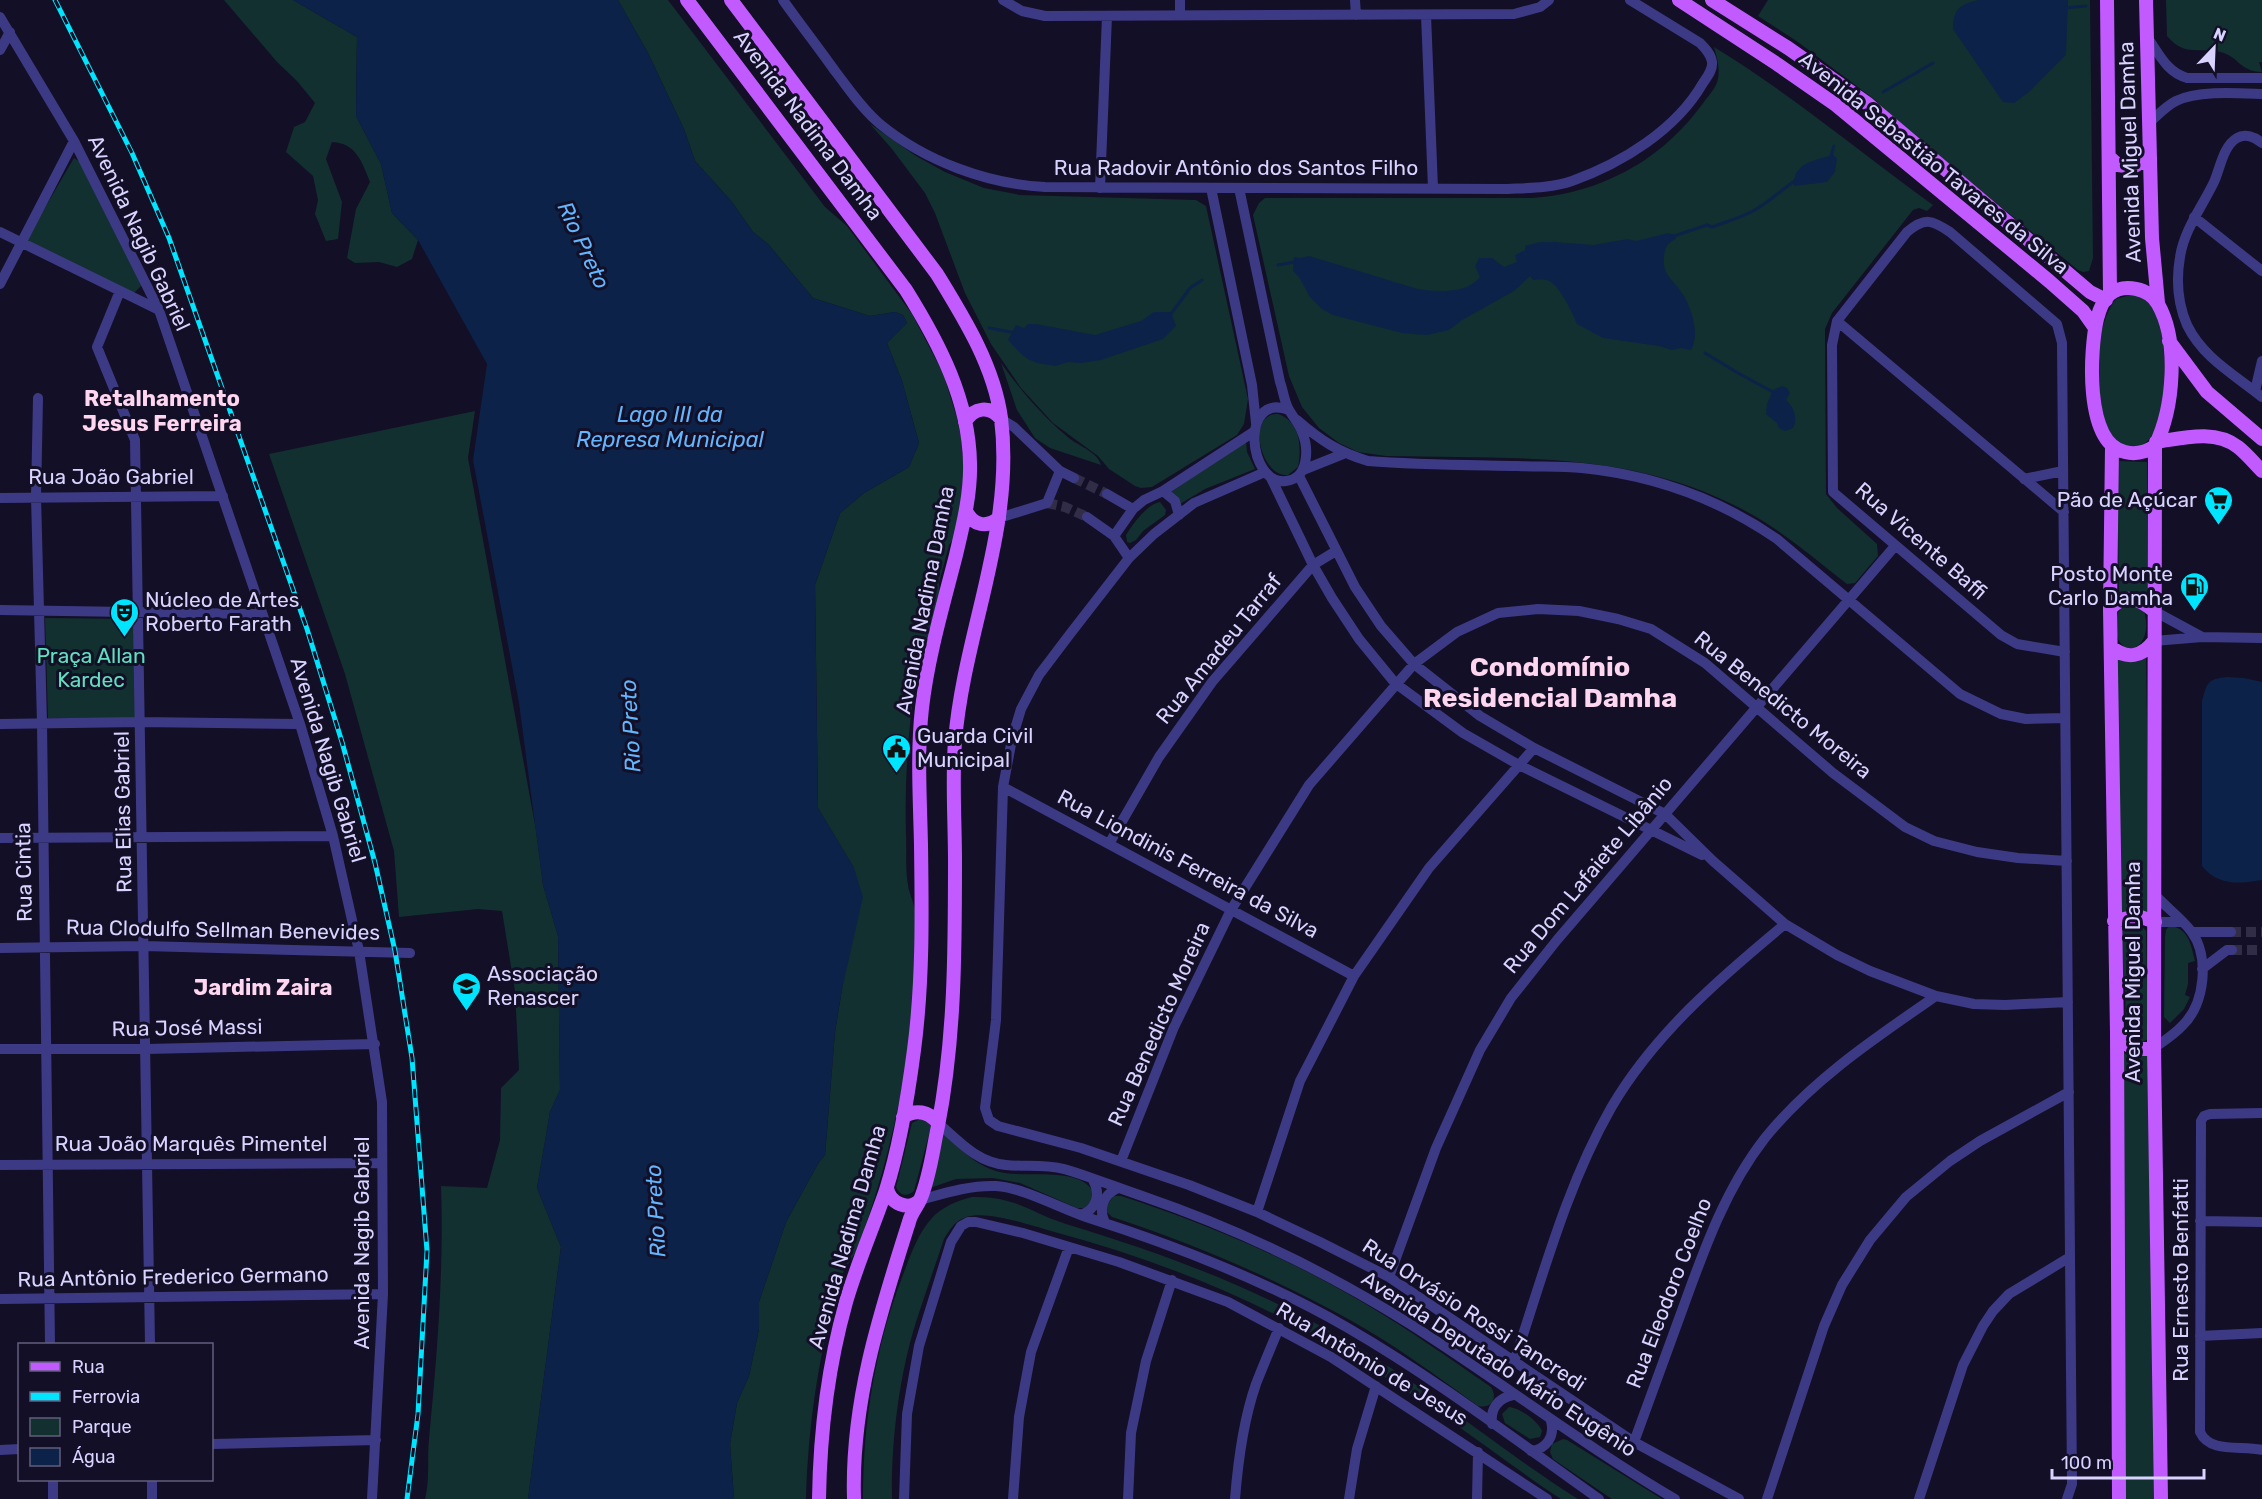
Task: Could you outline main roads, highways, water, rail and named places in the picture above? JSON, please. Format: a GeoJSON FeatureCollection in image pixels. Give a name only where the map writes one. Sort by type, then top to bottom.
{"type":"FeatureCollection","features":[{"type":"Feature","properties":{"kind":"main road","name":"Avenida Nadima Damha"},"geometry":{"type":"LineString","coordinates":[[687,0],[906,290],[947,364],[965,422],[970,464],[966,511],[922,707],[919,764],[921,969],[914,1051],[903,1117],[887,1188],[853,1278],[834,1350],[824,1406],[819,1499]]}},
{"type":"Feature","properties":{"kind":"main road","name":"Avenida Nadima Damha"},"geometry":{"type":"LineString","coordinates":[[731,0],[937,274],[980,351],[996,393],[1001,419],[1002,484],[999,518],[986,589],[965,666],[955,745],[954,977],[948,1055],[938,1122],[920,1200],[911,1215],[880,1310],[867,1360],[856,1431],[854,1499]]}},
{"type":"Feature","properties":{"kind":"main road","name":"Avenida Sebastião Tavares da Silva"},"geometry":{"type":"LineString","coordinates":[[1679,0],[1836,105],[2049,281],[2083,311],[2095,328]]}},
{"type":"Feature","properties":{"kind":"main road","name":"Avenida Sebastião Tavares da Silva"},"geometry":{"type":"LineString","coordinates":[[1712,0],[1793,51],[1868,104],[2090,292],[2108,297]]}},
{"type":"Feature","properties":{"kind":"main road","name":"Avenida Miguel Damha"},"geometry":{"type":"LineString","coordinates":[[2107,0],[2108,297]]}},
{"type":"Feature","properties":{"kind":"main road","name":"Avenida Miguel Damha"},"geometry":{"type":"LineString","coordinates":[[2146,0],[2152,238],[2158,303],[2169,341]]}},
{"type":"Feature","properties":{"kind":"main road"},"geometry":{"type":"LineString","coordinates":[[1782,67],[1792,57],[1793,51]]}},
{"type":"Feature","properties":{"kind":"main road"},"geometry":{"type":"LineString","coordinates":[[2109,157],[2118,165],[2133,167],[2150,157]]}},
{"type":"Feature","properties":{"kind":"main road"},"geometry":{"type":"LineString","coordinates":[[2158,303],[2151,295],[2141,290],[2122,289],[2108,297],[2098,314],[2092,350],[2094,397],[2104,435],[2112,447],[2128,453],[2139,453],[2149,450],[2156,444],[2193,436],[2223,440],[2237,446],[2262,471]]}},
{"type":"Feature","properties":{"kind":"main road"},"geometry":{"type":"LineString","coordinates":[[2169,341],[2207,392],[2262,439]]}},
{"type":"Feature","properties":{"kind":"main road"},"geometry":{"type":"LineString","coordinates":[[2156,444],[2166,416],[2170,393],[2169,341]]}},
{"type":"Feature","properties":{"kind":"main road"},"geometry":{"type":"LineString","coordinates":[[965,422],[972,413],[982,409],[995,412],[1001,419]]}},
{"type":"Feature","properties":{"kind":"main road"},"geometry":{"type":"LineString","coordinates":[[2155,474],[2176,439]]}},
{"type":"Feature","properties":{"kind":"main road","name":"Avenida Miguel Damha"},"geometry":{"type":"LineString","coordinates":[[2156,444],[2154,1048],[2161,1499]]}},
{"type":"Feature","properties":{"kind":"main road","name":"Avenida Miguel Damha"},"geometry":{"type":"LineString","coordinates":[[2112,447],[2110,609],[2117,1033],[2119,1499]]}},
{"type":"Feature","properties":{"kind":"main road"},"geometry":{"type":"LineString","coordinates":[[966,511],[972,520],[981,524],[991,523],[999,518]]}},
{"type":"Feature","properties":{"kind":"main road"},"geometry":{"type":"LineString","coordinates":[[2110,609],[2121,600],[2131,598],[2142,601],[2154,611]]}},
{"type":"Feature","properties":{"kind":"main road"},"geometry":{"type":"LineString","coordinates":[[2111,647],[2126,654],[2136,655],[2146,651],[2154,641]]}},
{"type":"Feature","properties":{"kind":"main road"},"geometry":{"type":"LineString","coordinates":[[2114,921],[2138,916],[2155,922]]}},
{"type":"Feature","properties":{"kind":"main road"},"geometry":{"type":"LineString","coordinates":[[2117,1033],[2131,1048],[2140,1050],[2154,1048]]}},
{"type":"Feature","properties":{"kind":"main road"},"geometry":{"type":"LineString","coordinates":[[903,1117],[922,1112],[938,1122]]}},
{"type":"Feature","properties":{"kind":"main road"},"geometry":{"type":"LineString","coordinates":[[887,1188],[890,1197],[900,1204],[912,1205],[920,1200]]}},
{"type":"Feature","properties":{"kind":"water","name":"Lago III da Represa Municipal"},"geometry":{"type":"Polygon","coordinates":[[[293,0],[618,0],[648,53],[684,129],[695,161],[732,202],[753,232],[768,244],[813,298],[870,316],[895,312],[903,315],[907,323],[887,343],[902,381],[919,443],[909,467],[864,493],[840,513],[815,585],[818,808],[854,868],[863,897],[842,989],[835,1032],[825,1155],[786,1222],[759,1302],[759,1329],[749,1376],[737,1403],[730,1444],[734,1499],[528,1499],[561,1247],[537,1188],[550,1112],[560,1090],[558,936],[543,885],[519,703],[473,460],[487,364],[418,240],[392,213],[381,164],[356,116],[357,37],[293,0]]]}},
{"type":"Feature","properties":{"kind":"water"},"geometry":{"type":"Polygon","coordinates":[[[1979,0],[2068,0],[2066,55],[2029,92],[2014,103],[2003,102],[1953,29],[1954,17],[1959,8],[1979,0]]]}},
{"type":"Feature","properties":{"kind":"water"},"geometry":{"type":"Polygon","coordinates":[[[1833,155],[1837,158],[1835,172],[1827,182],[1794,186],[1794,178],[1801,167],[1833,155]]]}},
{"type":"Feature","properties":{"kind":"water"},"geometry":{"type":"Polygon","coordinates":[[[1668,233],[1675,235],[1676,239],[1666,248],[1664,264],[1667,274],[1690,308],[1695,330],[1691,350],[1681,348],[1672,350],[1603,338],[1577,324],[1563,296],[1552,283],[1541,279],[1533,280],[1530,276],[1514,291],[1462,320],[1449,330],[1427,335],[1402,333],[1333,315],[1322,309],[1310,297],[1293,271],[1294,257],[1309,256],[1418,289],[1452,290],[1468,286],[1480,277],[1475,266],[1479,258],[1492,258],[1504,267],[1517,262],[1515,255],[1525,250],[1525,246],[1540,242],[1593,245],[1628,239],[1636,241],[1668,233]]]}},
{"type":"Feature","properties":{"kind":"water"},"geometry":{"type":"Polygon","coordinates":[[[1154,312],[1171,312],[1176,326],[1163,339],[1101,360],[1068,362],[1055,366],[1037,363],[1021,354],[1008,340],[1016,325],[1024,328],[1028,324],[1036,324],[1095,335],[1141,321],[1154,312]]]}},
{"type":"Feature","properties":{"kind":"water"},"geometry":{"type":"Polygon","coordinates":[[[1782,386],[1790,393],[1786,400],[1793,409],[1795,417],[1793,428],[1785,431],[1766,414],[1767,404],[1773,390],[1782,386]]]}},
{"type":"Feature","properties":{"kind":"water"},"geometry":{"type":"Polygon","coordinates":[[[2227,677],[2262,682],[2262,880],[2229,882],[2208,873],[2202,866],[2202,701],[2209,683],[2215,679],[2227,677]]]}},
{"type":"Feature","properties":{"kind":"waterway"},"geometry":{"type":"LineString","coordinates":[[2064,8],[2086,6]]}},
{"type":"Feature","properties":{"kind":"waterway"},"geometry":{"type":"LineString","coordinates":[[1883,92],[1933,63]]}},
{"type":"Feature","properties":{"kind":"waterway"},"geometry":{"type":"LineString","coordinates":[[1831,156],[1834,146]]}},
{"type":"Feature","properties":{"kind":"waterway"},"geometry":{"type":"LineString","coordinates":[[1671,237],[1707,225],[1712,227],[1748,213],[1796,180]]}},
{"type":"Feature","properties":{"kind":"waterway"},"geometry":{"type":"LineString","coordinates":[[1278,265],[1297,263]]}},
{"type":"Feature","properties":{"kind":"waterway"},"geometry":{"type":"LineString","coordinates":[[1171,314],[1190,288],[1202,280]]}},
{"type":"Feature","properties":{"kind":"waterway"},"geometry":{"type":"LineString","coordinates":[[989,328],[1016,333]]}},
{"type":"Feature","properties":{"kind":"waterway"},"geometry":{"type":"LineString","coordinates":[[1705,353],[1773,392]]}},
{"type":"Feature","properties":{"kind":"tunnel"},"geometry":{"type":"LineString","coordinates":[[1074,478],[1107,494]]}},
{"type":"Feature","properties":{"kind":"tunnel"},"geometry":{"type":"LineString","coordinates":[[1047,503],[1065,507],[1087,517]]}},
{"type":"Feature","properties":{"kind":"tunnel"},"geometry":{"type":"LineString","coordinates":[[2231,932],[2262,932]]}},
{"type":"Feature","properties":{"kind":"tunnel"},"geometry":{"type":"LineString","coordinates":[[2232,950],[2262,950]]}},
{"type":"Feature","properties":{"kind":"railway"},"geometry":{"type":"LineString","coordinates":[[55,0],[132,153],[169,238],[307,629],[342,742],[375,863],[395,951],[412,1058],[427,1251],[418,1414],[407,1499]]}},
{"type":"Feature","properties":{"kind":"place","name":"Pão de Açúcar"},"geometry":{"type":"Point","coordinates":[2218,526]}},
{"type":"Feature","properties":{"kind":"place","name":"Posto Monte Carlo Damha"},"geometry":{"type":"Point","coordinates":[2194,612]}},
{"type":"Feature","properties":{"kind":"place","name":"Núcleo de Artes Roberto Farath"},"geometry":{"type":"Point","coordinates":[124,638]}},
{"type":"Feature","properties":{"kind":"place","name":"Guarda Civil Municipal"},"geometry":{"type":"Point","coordinates":[896,774]}},
{"type":"Feature","properties":{"kind":"place","name":"Associação Renascer"},"geometry":{"type":"Point","coordinates":[466,1012]}},
{"type":"Feature","properties":{"kind":"district","name":"Retalhamento Jesus Ferreira"},"geometry":{"type":"Point","coordinates":[162,410]}},
{"type":"Feature","properties":{"kind":"district","name":"Condomínio Residencial Damha"},"geometry":{"type":"Point","coordinates":[1550,682]}},
{"type":"Feature","properties":{"kind":"district","name":"Jardim Zaira"},"geometry":{"type":"Point","coordinates":[263,987]}},
{"type":"Feature","properties":{"kind":"water label","name":"Rio Preto"},"geometry":{"type":"Point","coordinates":[584,245]}},
{"type":"Feature","properties":{"kind":"water label","name":"Rio Preto"},"geometry":{"type":"Point","coordinates":[630,726]}},
{"type":"Feature","properties":{"kind":"water label","name":"Rio Preto"},"geometry":{"type":"Point","coordinates":[655,1211]}},
{"type":"Feature","properties":{"kind":"park label","name":"Praça Allan Kardec"},"geometry":{"type":"Point","coordinates":[91,668]}}]}
